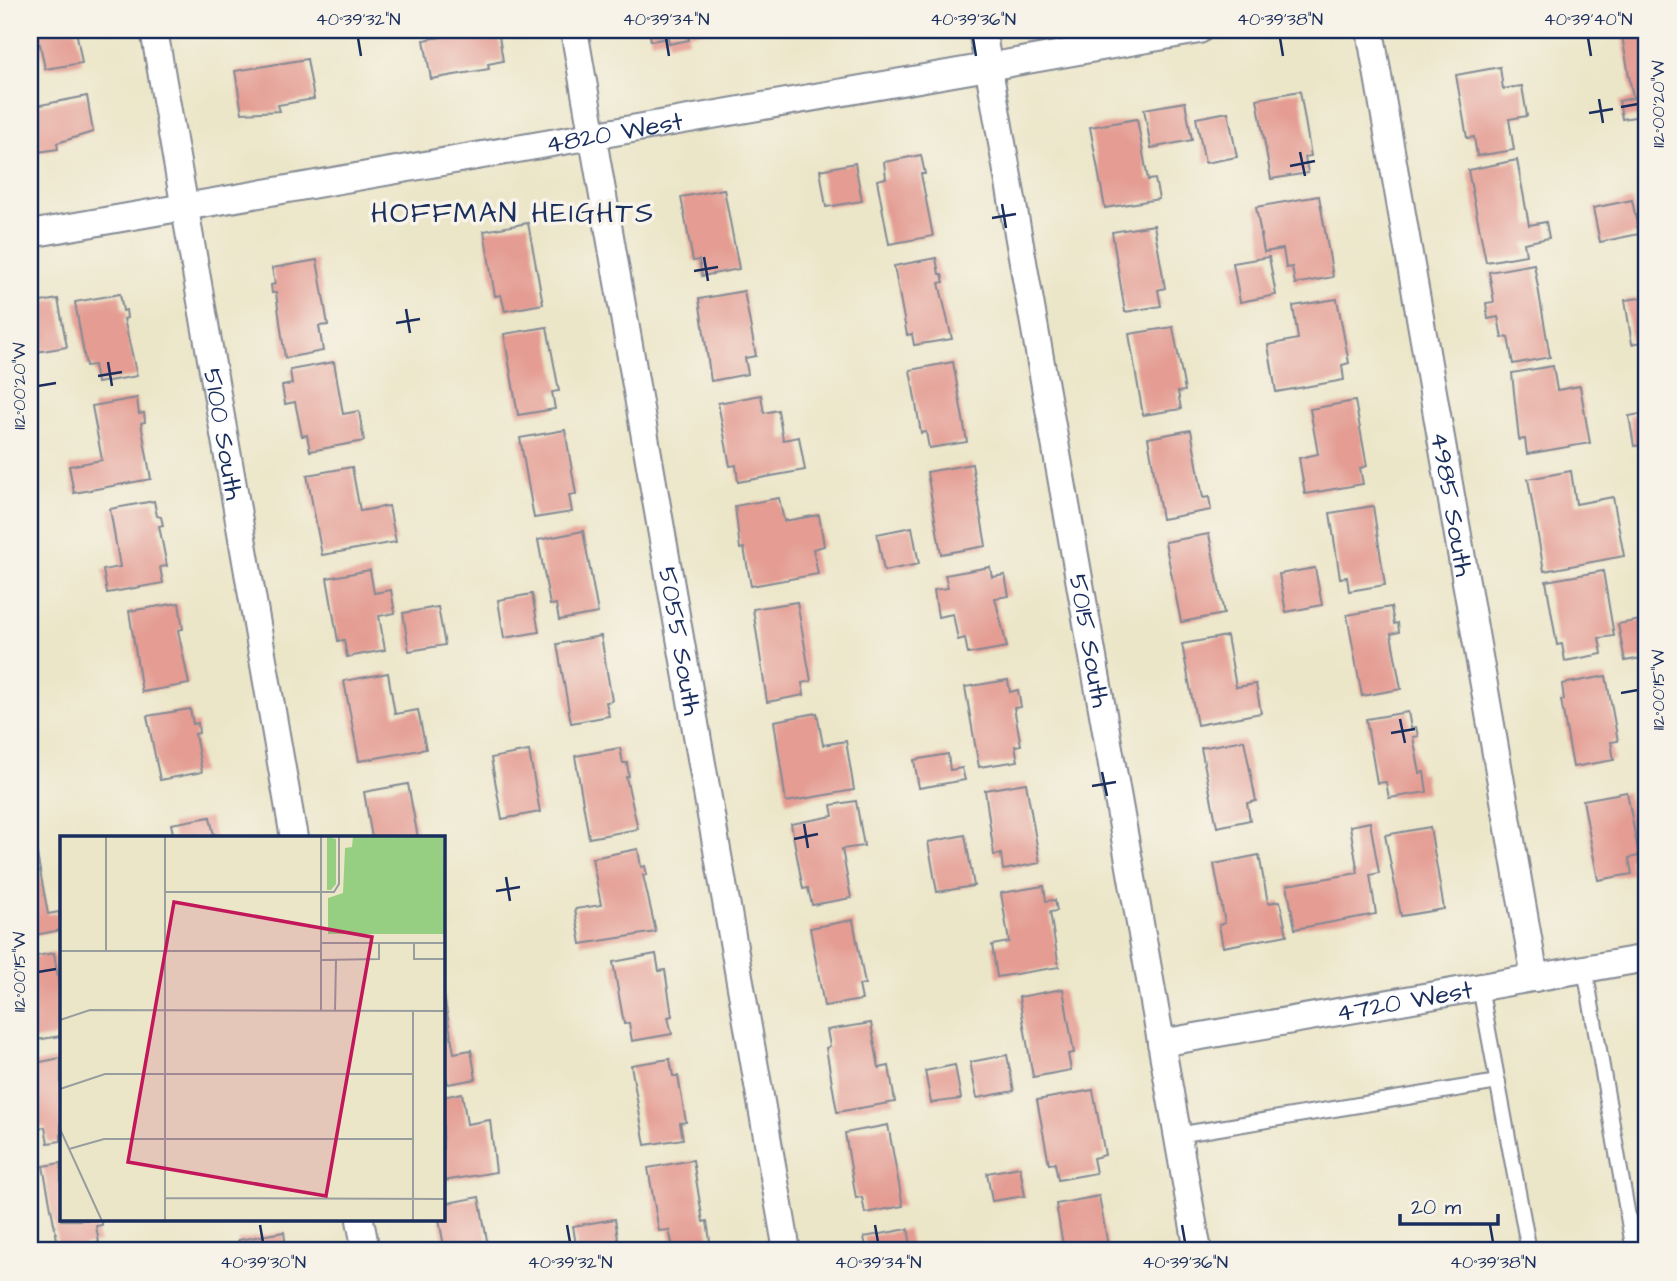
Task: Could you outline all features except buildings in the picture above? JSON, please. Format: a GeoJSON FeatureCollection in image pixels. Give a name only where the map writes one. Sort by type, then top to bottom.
{"type":"FeatureCollection","features":[{"type":"Feature","properties":{"kind":"street","name":"5100 South"},"geometry":{"type":"LineString","coordinates":[[153,30],[294,836]]}},
{"type":"Feature","properties":{"kind":"street","name":"5055 South"},"geometry":{"type":"LineString","coordinates":[[574,30],[788,1251]]}},
{"type":"Feature","properties":{"kind":"street","name":"5015 South"},"geometry":{"type":"LineString","coordinates":[[982,30],[1198,1251]]}},
{"type":"Feature","properties":{"kind":"street","name":"4820 West"},"geometry":{"type":"LineString","coordinates":[[30,234],[1199,30]]}},
{"type":"Feature","properties":{"kind":"street","name":"4985 South"},"geometry":{"type":"LineString","coordinates":[[1370,30],[1535,978]]}},
{"type":"Feature","properties":{"kind":"street","name":"4720 West"},"geometry":{"type":"LineString","coordinates":[[1161,1043],[1647,958]]}},
{"type":"Feature","properties":{"kind":"street"},"geometry":{"type":"LineString","coordinates":[[360,1222],[366,1251]]}},
{"type":"Feature","properties":{"kind":"lane"},"geometry":{"type":"LineString","coordinates":[[1585,969],[1634,1251]]}},
{"type":"Feature","properties":{"kind":"lane"},"geometry":{"type":"LineString","coordinates":[[1480,987],[1530,1251]]}},
{"type":"Feature","properties":{"kind":"lane"},"geometry":{"type":"LineString","coordinates":[[1177,1135],[1498,1082]]}},
{"type":"Feature","properties":{"kind":"district","name":"HOFFMAN HEIGHTS"},"geometry":{"type":"Point","coordinates":[513,212]}}]}
